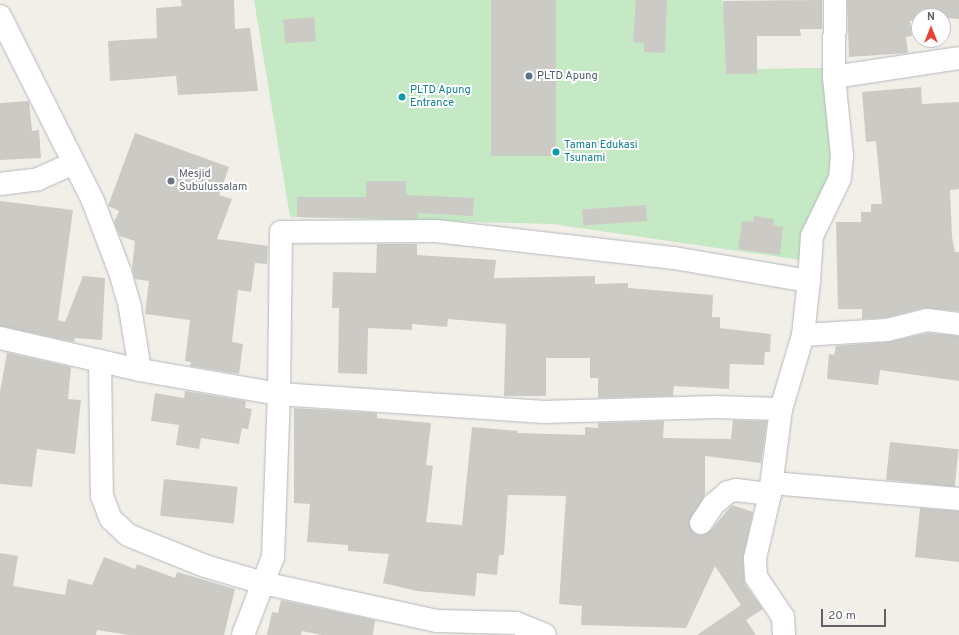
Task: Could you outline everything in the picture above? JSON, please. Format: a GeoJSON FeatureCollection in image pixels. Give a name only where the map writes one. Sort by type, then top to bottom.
{"type":"FeatureCollection","features":[{"type":"Feature","properties":{"kind":"street"},"geometry":{"type":"LineString","coordinates":[[784,635],[783,617],[756,577],[755,569],[771,488],[781,409],[803,335],[812,236],[840,178],[842,156],[834,77],[835,0]]}},
{"type":"Feature","properties":{"kind":"street"},"geometry":{"type":"LineString","coordinates":[[0,16],[74,163],[120,272],[130,308],[140,370]]}},
{"type":"Feature","properties":{"kind":"street"},"geometry":{"type":"LineString","coordinates":[[834,77],[959,58]]}},
{"type":"Feature","properties":{"kind":"street"},"geometry":{"type":"LineString","coordinates":[[0,184],[38,179],[74,163]]}},
{"type":"Feature","properties":{"kind":"street"},"geometry":{"type":"LineString","coordinates":[[243,635],[273,557],[276,528],[280,394],[281,232],[436,231],[674,258],[809,281]]}},
{"type":"Feature","properties":{"kind":"street"},"geometry":{"type":"LineString","coordinates":[[803,335],[887,330],[927,320],[959,324]]}},
{"type":"Feature","properties":{"kind":"street"},"geometry":{"type":"LineString","coordinates":[[0,340],[140,370],[280,394],[544,412],[715,407],[781,409]]}},
{"type":"Feature","properties":{"kind":"street"},"geometry":{"type":"LineString","coordinates":[[100,361],[102,496],[111,519],[128,535],[205,566],[263,583],[437,621],[516,623],[545,635]]}},
{"type":"Feature","properties":{"kind":"street"},"geometry":{"type":"LineString","coordinates":[[701,523],[714,504],[728,492],[736,490],[771,488],[959,499]]}},
{"type":"Feature","properties":{"kind":"green space","name":"Taman Edukasi Tsunami"},"geometry":{"type":"Polygon","coordinates":[[[254,0],[722,0],[732,69],[824,68],[836,176],[801,260],[552,224],[290,217],[254,0]]]}},
{"type":"Feature","properties":{"kind":"building"},"geometry":{"type":"Polygon","coordinates":[[[181,0],[234,0],[235,29],[250,28],[258,91],[178,95],[176,76],[110,81],[108,41],[157,38],[156,8],[182,6],[181,0]]]}},
{"type":"Feature","properties":{"kind":"building","name":"PLTD Apung"},"geometry":{"type":"Polygon","coordinates":[[[491,0],[556,0],[556,156],[491,156],[491,0]]]}},
{"type":"Feature","properties":{"kind":"building"},"geometry":{"type":"Polygon","coordinates":[[[636,0],[667,0],[665,53],[644,52],[644,43],[633,42],[636,0]]]}},
{"type":"Feature","properties":{"kind":"building"},"geometry":{"type":"Polygon","coordinates":[[[822,0],[822,29],[800,29],[801,36],[757,36],[757,74],[726,74],[723,1],[822,0]]]}},
{"type":"Feature","properties":{"kind":"building"},"geometry":{"type":"Polygon","coordinates":[[[847,0],[959,0],[959,19],[951,18],[951,8],[911,8],[911,36],[906,37],[908,53],[849,57],[847,0]]]}},
{"type":"Feature","properties":{"kind":"building"},"geometry":{"type":"Polygon","coordinates":[[[314,17],[316,41],[285,44],[283,20],[314,17]]]}},
{"type":"Feature","properties":{"kind":"building"},"geometry":{"type":"Polygon","coordinates":[[[921,87],[922,104],[959,102],[959,189],[950,190],[952,237],[955,252],[959,252],[959,311],[924,308],[885,318],[862,319],[862,309],[838,309],[836,222],[861,222],[861,212],[871,212],[871,204],[882,204],[876,141],[866,142],[862,92],[921,87]]]}},
{"type":"Feature","properties":{"kind":"building"},"geometry":{"type":"Polygon","coordinates":[[[29,101],[32,131],[39,130],[41,158],[0,160],[0,103],[29,101]]]}},
{"type":"Feature","properties":{"kind":"building"},"geometry":{"type":"Polygon","coordinates":[[[135,133],[229,167],[219,195],[232,199],[217,239],[268,246],[267,264],[255,263],[251,292],[238,290],[232,342],[243,344],[239,374],[190,366],[191,362],[185,361],[190,320],[145,314],[149,281],[135,279],[132,268],[135,241],[120,236],[114,222],[119,211],[108,206],[135,133]]]}},
{"type":"Feature","properties":{"kind":"building"},"geometry":{"type":"Polygon","coordinates":[[[366,181],[406,181],[406,195],[474,198],[473,216],[418,213],[418,219],[297,217],[297,197],[366,197],[366,181]]]}},
{"type":"Feature","properties":{"kind":"building"},"geometry":{"type":"Polygon","coordinates":[[[0,201],[73,210],[58,320],[65,322],[83,276],[105,278],[102,340],[75,338],[74,342],[0,326],[0,201]]]}},
{"type":"Feature","properties":{"kind":"building"},"geometry":{"type":"Polygon","coordinates":[[[646,205],[647,221],[583,225],[582,209],[646,205]]]}},
{"type":"Feature","properties":{"kind":"building"},"geometry":{"type":"Polygon","coordinates":[[[754,216],[774,219],[773,225],[783,227],[780,255],[738,249],[742,221],[753,222],[754,216]]]}},
{"type":"Feature","properties":{"kind":"building"},"geometry":{"type":"Polygon","coordinates":[[[377,244],[417,244],[417,255],[496,260],[494,278],[595,276],[595,284],[628,283],[628,288],[713,295],[712,317],[720,317],[720,328],[771,334],[770,352],[765,352],[764,365],[730,364],[729,389],[674,386],[673,396],[598,398],[598,378],[590,378],[590,358],[546,358],[546,396],[504,396],[506,324],[448,319],[447,327],[412,324],[412,330],[368,328],[367,374],[338,373],[339,308],[332,308],[333,272],[376,273],[377,244]]]}},
{"type":"Feature","properties":{"kind":"building"},"geometry":{"type":"Polygon","coordinates":[[[928,333],[959,336],[959,381],[880,370],[878,385],[827,379],[829,354],[834,355],[836,346],[888,342],[928,333]]]}},
{"type":"Feature","properties":{"kind":"building"},"geometry":{"type":"Polygon","coordinates":[[[0,351],[71,367],[68,399],[81,400],[75,454],[37,449],[32,487],[0,484],[0,392],[7,353],[0,351]]]}},
{"type":"Feature","properties":{"kind":"building"},"geometry":{"type":"Polygon","coordinates":[[[185,391],[246,401],[245,408],[252,409],[248,429],[242,428],[239,444],[201,438],[199,449],[176,445],[179,425],[151,421],[155,393],[184,398],[185,391]]]}},
{"type":"Feature","properties":{"kind":"building"},"geometry":{"type":"Polygon","coordinates":[[[294,408],[377,413],[377,418],[431,423],[426,465],[433,466],[426,522],[462,525],[472,427],[518,431],[517,433],[585,435],[585,427],[598,428],[598,423],[664,421],[663,438],[731,439],[733,420],[767,421],[761,463],[705,456],[705,495],[689,522],[694,533],[700,535],[711,530],[732,505],[753,512],[743,559],[745,584],[763,609],[746,620],[756,635],[697,635],[741,605],[715,566],[686,628],[581,625],[582,606],[559,604],[566,496],[508,495],[504,555],[499,555],[497,575],[477,573],[475,596],[417,591],[383,583],[389,554],[348,551],[348,545],[307,542],[310,504],[294,503],[294,408]]]}},
{"type":"Feature","properties":{"kind":"building"},"geometry":{"type":"Polygon","coordinates":[[[890,442],[959,449],[955,487],[886,480],[890,442]]]}},
{"type":"Feature","properties":{"kind":"building"},"geometry":{"type":"Polygon","coordinates":[[[164,479],[238,487],[234,524],[160,516],[164,479]]]}},
{"type":"Feature","properties":{"kind":"building"},"geometry":{"type":"Polygon","coordinates":[[[920,508],[959,511],[959,562],[915,557],[920,508]]]}},
{"type":"Feature","properties":{"kind":"building"},"geometry":{"type":"Polygon","coordinates":[[[0,553],[18,556],[13,586],[65,595],[68,579],[92,585],[104,557],[135,569],[137,564],[175,578],[177,572],[235,589],[224,635],[129,635],[97,630],[96,635],[0,635],[0,553]]]}},
{"type":"Feature","properties":{"kind":"building"},"geometry":{"type":"Polygon","coordinates":[[[281,600],[375,620],[373,635],[322,635],[302,631],[301,635],[267,635],[272,612],[278,613],[281,600]]]}},
{"type":"Feature","properties":{"kind":"place","name":"PLTD Apung"},"geometry":{"type":"Point","coordinates":[529,76]}},
{"type":"Feature","properties":{"kind":"place","name":"PLTD Apung Entrance"},"geometry":{"type":"Point","coordinates":[402,97]}},
{"type":"Feature","properties":{"kind":"place","name":"Taman Edukasi Tsunami"},"geometry":{"type":"Point","coordinates":[556,152]}},
{"type":"Feature","properties":{"kind":"place","name":"Mesjid Subulussalam"},"geometry":{"type":"Point","coordinates":[171,181]}}]}
